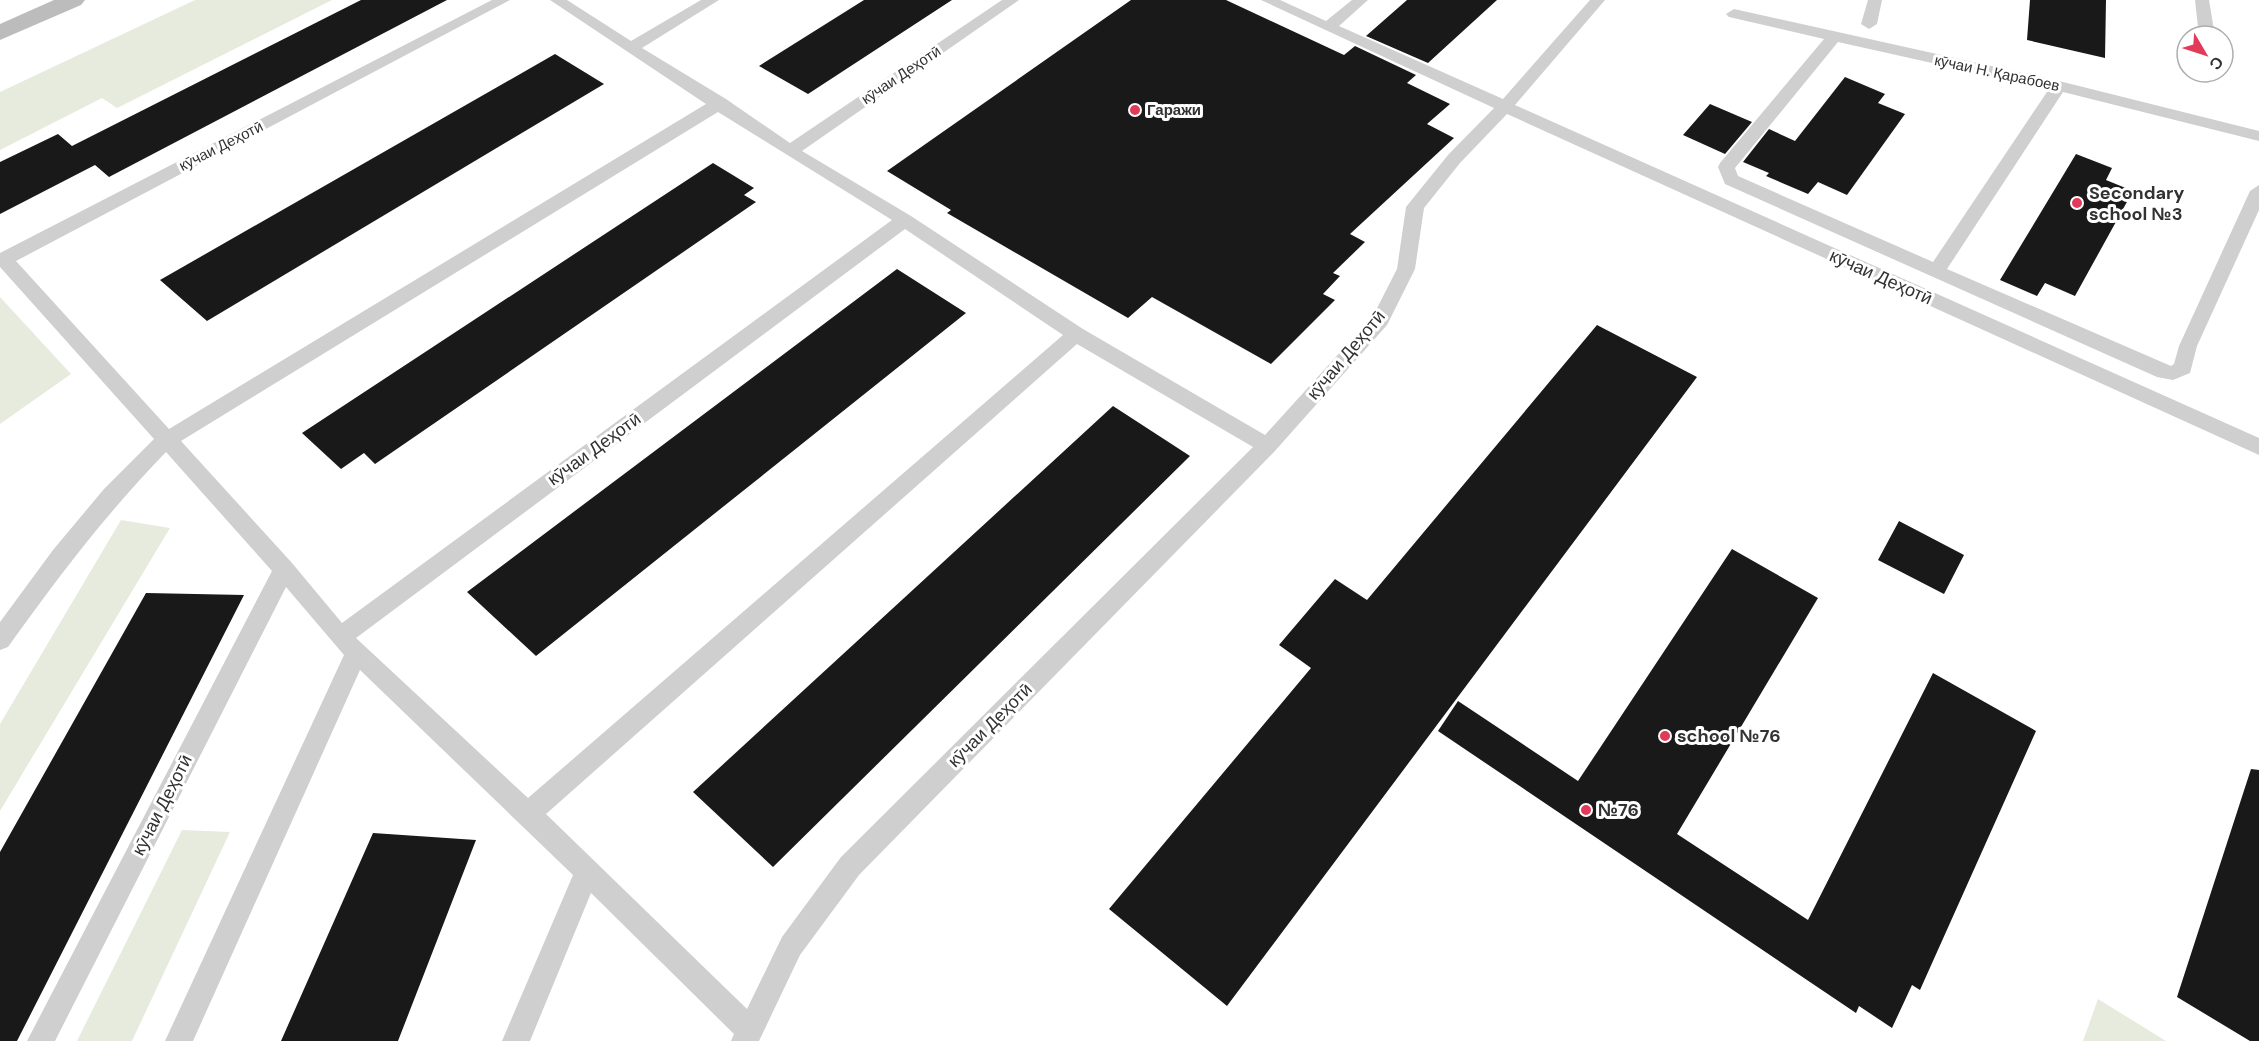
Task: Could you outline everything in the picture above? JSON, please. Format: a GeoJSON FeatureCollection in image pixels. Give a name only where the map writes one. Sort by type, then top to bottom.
{"type":"FeatureCollection","features":[{"type":"Feature","properties":{"kind":"main road"},"geometry":{"type":"LineString","coordinates":[[0,33],[73,0]]}},
{"type":"Feature","properties":{"kind":"lane","name":"кӯчаи Деҳотӣ"},"geometry":{"type":"LineString","coordinates":[[503,0],[2,260],[284,569],[349,644],[587,872],[747,1036],[791,946],[850,866],[1267,446],[1380,320],[1406,269],[1415,207],[1454,159],[1504,108],[1598,0]]}},
{"type":"Feature","properties":{"kind":"lane"},"geometry":{"type":"LineString","coordinates":[[557,0],[720,103],[790,151],[905,220],[1076,334],[1267,446]]}},
{"type":"Feature","properties":{"kind":"lane"},"geometry":{"type":"LineString","coordinates":[[631,48],[712,0]]}},
{"type":"Feature","properties":{"kind":"lane","name":"кӯчаи Деҳотӣ"},"geometry":{"type":"LineString","coordinates":[[790,151],[1012,0]]}},
{"type":"Feature","properties":{"kind":"lane","name":"кӯчаи Деҳотӣ"},"geometry":{"type":"LineString","coordinates":[[1268,0],[2259,447]]}},
{"type":"Feature","properties":{"kind":"lane"},"geometry":{"type":"LineString","coordinates":[[1328,27],[1361,0]]}},
{"type":"Feature","properties":{"kind":"lane"},"geometry":{"type":"LineString","coordinates":[[1869,24],[1875,0]]}},
{"type":"Feature","properties":{"kind":"lane"},"geometry":{"type":"LineString","coordinates":[[2202,0],[2205,24]]}},
{"type":"Feature","properties":{"kind":"lane","name":"кӯчаи Н. Қарабоев"},"geometry":{"type":"LineString","coordinates":[[1734,14],[2059,86],[2259,136]]}},
{"type":"Feature","properties":{"kind":"lane"},"geometry":{"type":"LineString","coordinates":[[1834,37],[1726,167],[1727,175],[1740,184],[2151,367],[2173,373],[2183,368],[2188,346],[2259,191]]}},
{"type":"Feature","properties":{"kind":"lane"},"geometry":{"type":"LineString","coordinates":[[1937,270],[2059,86]]}},
{"type":"Feature","properties":{"kind":"lane"},"geometry":{"type":"LineString","coordinates":[[0,640],[90,521],[165,441],[720,103]]}},
{"type":"Feature","properties":{"kind":"lane","name":"кӯчаи Деҳотӣ"},"geometry":{"type":"LineString","coordinates":[[178,1041],[349,644],[905,220]]}},
{"type":"Feature","properties":{"kind":"lane"},"geometry":{"type":"LineString","coordinates":[[528,814],[1076,334]]}},
{"type":"Feature","properties":{"kind":"lane","name":"кӯчаи Деҳотӣ"},"geometry":{"type":"LineString","coordinates":[[41,1041],[284,569]]}},
{"type":"Feature","properties":{"kind":"lane"},"geometry":{"type":"LineString","coordinates":[[516,1041],[587,872]]}},
{"type":"Feature","properties":{"kind":"shaded area"},"geometry":{"type":"Polygon","coordinates":[[[195,0],[332,0],[117,108],[102,98],[0,150],[0,92],[195,0]]]}},
{"type":"Feature","properties":{"kind":"shaded area"},"geometry":{"type":"Polygon","coordinates":[[[0,297],[71,374],[0,424],[0,297]]]}},
{"type":"Feature","properties":{"kind":"shaded area"},"geometry":{"type":"Polygon","coordinates":[[[121,520],[170,528],[0,811],[0,724],[121,520]]]}},
{"type":"Feature","properties":{"kind":"shaded area"},"geometry":{"type":"Polygon","coordinates":[[[182,830],[230,832],[132,1041],[77,1041],[182,830]]]}},
{"type":"Feature","properties":{"kind":"shaded area"},"geometry":{"type":"Polygon","coordinates":[[[2098,999],[2166,1041],[2083,1041],[2098,999]]]}},
{"type":"Feature","properties":{"kind":"building"},"geometry":{"type":"Polygon","coordinates":[[[361,0],[447,0],[109,177],[95,165],[0,214],[0,162],[58,134],[72,146],[361,0]]]}},
{"type":"Feature","properties":{"kind":"building"},"geometry":{"type":"Polygon","coordinates":[[[864,0],[952,0],[808,94],[759,66],[864,0]]]}},
{"type":"Feature","properties":{"kind":"building"},"geometry":{"type":"Polygon","coordinates":[[[1131,0],[1226,0],[1344,55],[1355,46],[1416,75],[1407,83],[1450,104],[1427,124],[1454,138],[1350,234],[1365,242],[1333,273],[1340,276],[1323,294],[1335,300],[1271,364],[1152,297],[1128,318],[947,213],[951,210],[887,171],[1131,0]]]}},
{"type":"Feature","properties":{"kind":"building"},"geometry":{"type":"Polygon","coordinates":[[[1407,0],[1497,0],[1428,63],[1366,36],[1407,0]]]}},
{"type":"Feature","properties":{"kind":"building"},"geometry":{"type":"Polygon","coordinates":[[[2030,0],[2106,0],[2105,58],[2027,40],[2030,0]]]}},
{"type":"Feature","properties":{"kind":"building"},"geometry":{"type":"Polygon","coordinates":[[[555,54],[604,84],[207,321],[160,280],[555,54]]]}},
{"type":"Feature","properties":{"kind":"building"},"geometry":{"type":"Polygon","coordinates":[[[1845,77],[1885,94],[1878,103],[1905,114],[1847,195],[1818,182],[1808,194],[1766,176],[1769,173],[1743,162],[1769,129],[1795,141],[1845,77]]]}},
{"type":"Feature","properties":{"kind":"building"},"geometry":{"type":"Polygon","coordinates":[[[1710,104],[1752,122],[1725,154],[1683,135],[1710,104]]]}},
{"type":"Feature","properties":{"kind":"building"},"geometry":{"type":"Polygon","coordinates":[[[2076,154],[2112,168],[2106,180],[2133,191],[2075,296],[2045,283],[2037,296],[2000,280],[2076,154]]]}},
{"type":"Feature","properties":{"kind":"building"},"geometry":{"type":"Polygon","coordinates":[[[713,163],[754,188],[744,195],[756,202],[375,464],[364,453],[341,469],[302,433],[713,163]]]}},
{"type":"Feature","properties":{"kind":"building"},"geometry":{"type":"Polygon","coordinates":[[[897,269],[966,313],[536,656],[467,592],[897,269]]]}},
{"type":"Feature","properties":{"kind":"building"},"geometry":{"type":"Polygon","coordinates":[[[1597,325],[1697,377],[1227,1006],[1109,909],[1311,668],[1279,645],[1335,579],[1367,600],[1597,325]]]}},
{"type":"Feature","properties":{"kind":"building"},"geometry":{"type":"Polygon","coordinates":[[[1113,406],[1190,456],[773,867],[693,792],[1113,406]]]}},
{"type":"Feature","properties":{"kind":"building"},"geometry":{"type":"Polygon","coordinates":[[[1899,521],[1964,555],[1944,594],[1878,560],[1899,521]]]}},
{"type":"Feature","properties":{"kind":"building"},"geometry":{"type":"Polygon","coordinates":[[[1732,549],[1818,598],[1677,834],[1808,920],[1933,673],[2036,731],[1920,990],[1912,985],[1892,1028],[1859,1006],[1856,1013],[1438,731],[1458,701],[1578,781],[1732,549]]]}},
{"type":"Feature","properties":{"kind":"building"},"geometry":{"type":"Polygon","coordinates":[[[146,593],[244,595],[17,1041],[0,1041],[0,852],[146,593]]]}},
{"type":"Feature","properties":{"kind":"building"},"geometry":{"type":"Polygon","coordinates":[[[2251,769],[2259,770],[2259,1041],[2250,1041],[2177,997],[2251,769]]]}},
{"type":"Feature","properties":{"kind":"building"},"geometry":{"type":"Polygon","coordinates":[[[373,833],[476,840],[398,1041],[281,1041],[373,833]]]}},
{"type":"Feature","properties":{"kind":"place","name":"Гаражи"},"geometry":{"type":"Point","coordinates":[1135,110]}},
{"type":"Feature","properties":{"kind":"place","name":"Secondary school №3"},"geometry":{"type":"Point","coordinates":[2077,203]}},
{"type":"Feature","properties":{"kind":"place","name":"school №76"},"geometry":{"type":"Point","coordinates":[1665,736]}},
{"type":"Feature","properties":{"kind":"place","name":"№76"},"geometry":{"type":"Point","coordinates":[1586,810]}}]}
